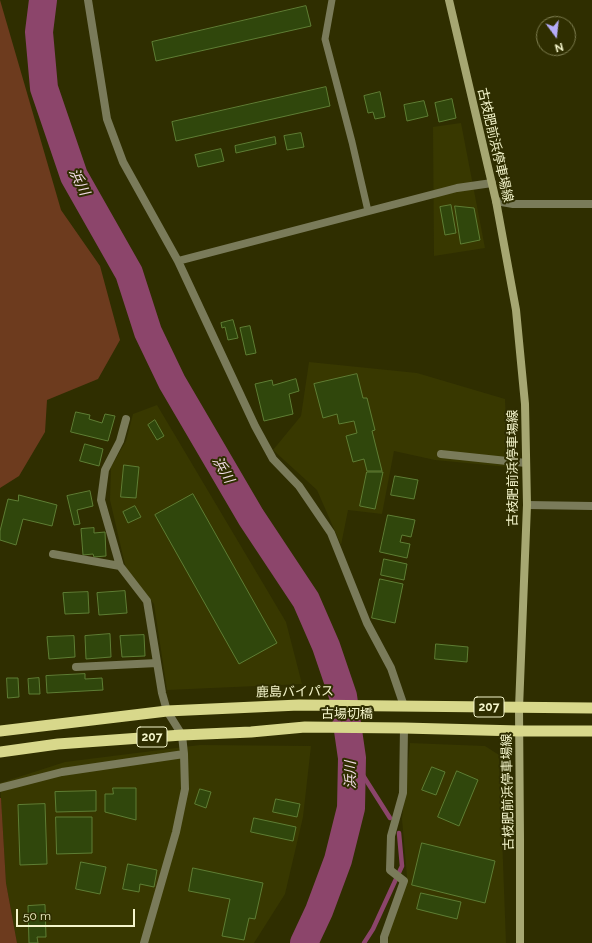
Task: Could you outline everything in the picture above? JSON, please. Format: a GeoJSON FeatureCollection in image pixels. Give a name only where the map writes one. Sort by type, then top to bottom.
{"type":"FeatureCollection","features":[{"type":"Feature","properties":{"kind":"highway","name":"鹿島バイパス"},"geometry":{"type":"LineString","coordinates":[[0,731],[167,711],[300,705],[592,708]]}},
{"type":"Feature","properties":{"kind":"highway","name":"古場切橋"},"geometry":{"type":"LineString","coordinates":[[182,735],[251,732],[305,727],[404,728]]}},
{"type":"Feature","properties":{"kind":"highway","name":"207"},"geometry":{"type":"LineString","coordinates":[[404,728],[592,731]]}},
{"type":"Feature","properties":{"kind":"highway","name":"207"},"geometry":{"type":"LineString","coordinates":[[0,752],[58,744],[182,735]]}},
{"type":"Feature","properties":{"kind":"main road","name":"古枝肥前浜停車場線"},"geometry":{"type":"LineString","coordinates":[[449,0],[496,201],[516,310],[525,404],[527,505],[519,708],[520,943]]}},
{"type":"Feature","properties":{"kind":"street"},"geometry":{"type":"LineString","coordinates":[[88,0],[107,119],[123,162],[178,261],[255,426],[273,459],[298,486],[331,533],[367,623],[391,668],[404,706]]}},
{"type":"Feature","properties":{"kind":"street"},"geometry":{"type":"LineString","coordinates":[[178,261],[457,188],[492,184]]}},
{"type":"Feature","properties":{"kind":"street"},"geometry":{"type":"LineString","coordinates":[[496,201],[513,204],[592,204]]}},
{"type":"Feature","properties":{"kind":"street"},"geometry":{"type":"LineString","coordinates":[[126,419],[120,441],[105,470],[101,500],[120,566],[147,601],[162,693],[167,711],[182,735],[184,754],[185,789],[176,832],[144,943]]}},
{"type":"Feature","properties":{"kind":"street"},"geometry":{"type":"LineString","coordinates":[[441,454],[526,463]]}},
{"type":"Feature","properties":{"kind":"street"},"geometry":{"type":"LineString","coordinates":[[527,505],[592,506]]}},
{"type":"Feature","properties":{"kind":"street"},"geometry":{"type":"LineString","coordinates":[[53,554],[120,566]]}},
{"type":"Feature","properties":{"kind":"street"},"geometry":{"type":"LineString","coordinates":[[76,667],[157,663]]}},
{"type":"Feature","properties":{"kind":"street"},"geometry":{"type":"LineString","coordinates":[[384,943],[384,937],[404,881],[390,870],[391,836],[403,794],[404,728]]}},
{"type":"Feature","properties":{"kind":"street"},"geometry":{"type":"LineString","coordinates":[[0,788],[62,772],[184,754]]}},
{"type":"Feature","properties":{"kind":"lane"},"geometry":{"type":"LineString","coordinates":[[332,0],[325,39],[352,142],[368,211]]}},
{"type":"Feature","properties":{"kind":"shaded area"},"geometry":{"type":"Polygon","coordinates":[[[0,0],[61,210],[100,266],[120,340],[98,379],[47,400],[45,432],[19,476],[0,488],[0,0]]]}},
{"type":"Feature","properties":{"kind":"shaded area"},"geometry":{"type":"Polygon","coordinates":[[[461,123],[485,248],[434,256],[433,127],[461,123]]]}},
{"type":"Feature","properties":{"kind":"shaded area"},"geometry":{"type":"Polygon","coordinates":[[[309,362],[417,373],[505,399],[508,467],[435,460],[394,451],[382,514],[348,510],[341,545],[317,490],[273,450],[301,416],[309,362]]]}},
{"type":"Feature","properties":{"kind":"shaded area"},"geometry":{"type":"Polygon","coordinates":[[[157,405],[286,622],[302,684],[167,690],[154,604],[126,569],[110,500],[111,467],[126,441],[133,414],[157,405]]]}},
{"type":"Feature","properties":{"kind":"shaded area"},"geometry":{"type":"Polygon","coordinates":[[[410,743],[485,746],[499,755],[506,943],[388,943],[389,933],[407,877],[402,819],[410,743]]]}},
{"type":"Feature","properties":{"kind":"shaded area"},"geometry":{"type":"Polygon","coordinates":[[[200,745],[311,746],[303,817],[285,894],[254,943],[17,943],[6,883],[0,783],[65,762],[200,745]]]}},
{"type":"Feature","properties":{"kind":"shaded area"},"geometry":{"type":"Polygon","coordinates":[[[0,798],[6,883],[17,943],[0,943],[0,798]]]}},
{"type":"Feature","properties":{"kind":"building"},"geometry":{"type":"Polygon","coordinates":[[[306,6],[311,26],[156,61],[152,42],[306,6]]]}},
{"type":"Feature","properties":{"kind":"building"},"geometry":{"type":"Polygon","coordinates":[[[326,87],[330,106],[176,141],[172,122],[326,87]]]}},
{"type":"Feature","properties":{"kind":"building"},"geometry":{"type":"Polygon","coordinates":[[[380,92],[385,117],[375,119],[373,112],[368,113],[364,96],[380,92]]]}},
{"type":"Feature","properties":{"kind":"building"},"geometry":{"type":"Polygon","coordinates":[[[452,99],[456,118],[439,122],[435,103],[452,99]]]}},
{"type":"Feature","properties":{"kind":"building"},"geometry":{"type":"Polygon","coordinates":[[[424,101],[428,116],[407,121],[404,105],[424,101]]]}},
{"type":"Feature","properties":{"kind":"building"},"geometry":{"type":"Polygon","coordinates":[[[301,133],[304,147],[287,150],[284,136],[301,133]]]}},
{"type":"Feature","properties":{"kind":"building"},"geometry":{"type":"Polygon","coordinates":[[[275,137],[276,144],[236,153],[235,146],[275,137]]]}},
{"type":"Feature","properties":{"kind":"building"},"geometry":{"type":"Polygon","coordinates":[[[221,149],[224,161],[198,167],[195,155],[221,149]]]}},
{"type":"Feature","properties":{"kind":"building"},"geometry":{"type":"Polygon","coordinates":[[[451,205],[456,233],[445,235],[440,207],[451,205]]]}},
{"type":"Feature","properties":{"kind":"building"},"geometry":{"type":"Polygon","coordinates":[[[455,206],[474,208],[480,240],[461,244],[455,206]]]}},
{"type":"Feature","properties":{"kind":"building"},"geometry":{"type":"Polygon","coordinates":[[[233,320],[238,338],[228,340],[225,327],[222,328],[221,323],[233,320]]]}},
{"type":"Feature","properties":{"kind":"building"},"geometry":{"type":"Polygon","coordinates":[[[250,326],[256,353],[246,355],[240,328],[250,326]]]}},
{"type":"Feature","properties":{"kind":"building"},"geometry":{"type":"Polygon","coordinates":[[[357,374],[363,398],[367,398],[375,430],[372,431],[382,471],[367,471],[364,459],[353,462],[346,436],[357,433],[354,421],[339,424],[337,414],[323,418],[314,384],[357,374]]]}},
{"type":"Feature","properties":{"kind":"building"},"geometry":{"type":"Polygon","coordinates":[[[296,379],[299,391],[289,394],[293,414],[264,421],[255,384],[272,380],[273,385],[296,379]]]}},
{"type":"Feature","properties":{"kind":"building"},"geometry":{"type":"Polygon","coordinates":[[[76,412],[90,415],[89,419],[102,423],[105,414],[115,416],[108,441],[71,432],[76,412]]]}},
{"type":"Feature","properties":{"kind":"building"},"geometry":{"type":"Polygon","coordinates":[[[155,420],[164,436],[157,440],[148,425],[155,420]]]}},
{"type":"Feature","properties":{"kind":"building"},"geometry":{"type":"Polygon","coordinates":[[[85,444],[103,449],[99,466],[80,461],[85,444]]]}},
{"type":"Feature","properties":{"kind":"building"},"geometry":{"type":"Polygon","coordinates":[[[124,465],[139,467],[136,498],[121,497],[124,465]]]}},
{"type":"Feature","properties":{"kind":"building"},"geometry":{"type":"Polygon","coordinates":[[[367,472],[383,472],[375,509],[360,506],[367,472]]]}},
{"type":"Feature","properties":{"kind":"building"},"geometry":{"type":"Polygon","coordinates":[[[395,476],[418,480],[414,499],[391,495],[395,476]]]}},
{"type":"Feature","properties":{"kind":"building"},"geometry":{"type":"Polygon","coordinates":[[[90,491],[93,506],[77,510],[80,524],[74,525],[67,496],[90,491]]]}},
{"type":"Feature","properties":{"kind":"building"},"geometry":{"type":"Polygon","coordinates":[[[193,494],[277,643],[239,664],[155,515],[193,494]]]}},
{"type":"Feature","properties":{"kind":"building"},"geometry":{"type":"Polygon","coordinates":[[[19,495],[57,505],[52,526],[23,519],[16,545],[0,540],[0,531],[8,499],[18,501],[19,495]]]}},
{"type":"Feature","properties":{"kind":"building"},"geometry":{"type":"Polygon","coordinates":[[[135,506],[141,517],[128,523],[123,512],[135,506]]]}},
{"type":"Feature","properties":{"kind":"building"},"geometry":{"type":"Polygon","coordinates":[[[388,515],[415,520],[411,537],[402,535],[400,542],[410,544],[407,558],[380,552],[388,515]]]}},
{"type":"Feature","properties":{"kind":"building"},"geometry":{"type":"Polygon","coordinates":[[[94,528],[94,533],[105,532],[106,556],[94,557],[93,554],[83,555],[81,529],[94,528]]]}},
{"type":"Feature","properties":{"kind":"building"},"geometry":{"type":"Polygon","coordinates":[[[384,559],[407,564],[404,580],[381,575],[384,559]]]}},
{"type":"Feature","properties":{"kind":"building"},"geometry":{"type":"Polygon","coordinates":[[[380,579],[403,584],[395,623],[372,618],[380,579]]]}},
{"type":"Feature","properties":{"kind":"building"},"geometry":{"type":"Polygon","coordinates":[[[125,591],[127,613],[99,615],[97,593],[125,591]]]}},
{"type":"Feature","properties":{"kind":"building"},"geometry":{"type":"Polygon","coordinates":[[[88,592],[89,613],[65,614],[63,593],[88,592]]]}},
{"type":"Feature","properties":{"kind":"building"},"geometry":{"type":"Polygon","coordinates":[[[110,634],[111,657],[86,659],[85,636],[110,634]]]}},
{"type":"Feature","properties":{"kind":"building"},"geometry":{"type":"Polygon","coordinates":[[[144,635],[145,656],[122,657],[120,636],[144,635]]]}},
{"type":"Feature","properties":{"kind":"building"},"geometry":{"type":"Polygon","coordinates":[[[74,636],[75,657],[49,659],[47,637],[74,636]]]}},
{"type":"Feature","properties":{"kind":"building"},"geometry":{"type":"Polygon","coordinates":[[[436,644],[468,647],[467,662],[435,659],[436,644]]]}},
{"type":"Feature","properties":{"kind":"building"},"geometry":{"type":"Polygon","coordinates":[[[85,674],[85,679],[102,678],[103,690],[47,693],[46,676],[85,674]]]}},
{"type":"Feature","properties":{"kind":"building"},"geometry":{"type":"Polygon","coordinates":[[[7,678],[18,678],[19,697],[8,698],[7,678]]]}},
{"type":"Feature","properties":{"kind":"building"},"geometry":{"type":"Polygon","coordinates":[[[39,678],[40,694],[29,694],[28,679],[39,678]]]}},
{"type":"Feature","properties":{"kind":"building"},"geometry":{"type":"Polygon","coordinates":[[[432,767],[445,772],[436,795],[422,790],[432,767]]]}},
{"type":"Feature","properties":{"kind":"building"},"geometry":{"type":"Polygon","coordinates":[[[457,771],[478,780],[459,826],[438,817],[457,771]]]}},
{"type":"Feature","properties":{"kind":"building"},"geometry":{"type":"Polygon","coordinates":[[[113,788],[136,788],[136,820],[105,812],[105,794],[113,794],[113,788]]]}},
{"type":"Feature","properties":{"kind":"building"},"geometry":{"type":"Polygon","coordinates":[[[200,789],[211,792],[206,808],[195,804],[200,789]]]}},
{"type":"Feature","properties":{"kind":"building"},"geometry":{"type":"Polygon","coordinates":[[[96,791],[96,811],[56,812],[55,792],[96,791]]]}},
{"type":"Feature","properties":{"kind":"building"},"geometry":{"type":"Polygon","coordinates":[[[276,799],[300,804],[297,817],[273,812],[276,799]]]}},
{"type":"Feature","properties":{"kind":"building"},"geometry":{"type":"Polygon","coordinates":[[[45,804],[47,864],[20,865],[18,805],[45,804]]]}},
{"type":"Feature","properties":{"kind":"building"},"geometry":{"type":"Polygon","coordinates":[[[56,817],[92,817],[92,853],[57,854],[56,817]]]}},
{"type":"Feature","properties":{"kind":"building"},"geometry":{"type":"Polygon","coordinates":[[[254,818],[296,827],[293,841],[251,832],[254,818]]]}},
{"type":"Feature","properties":{"kind":"building"},"geometry":{"type":"Polygon","coordinates":[[[422,843],[495,861],[485,903],[412,885],[422,843]]]}},
{"type":"Feature","properties":{"kind":"building"},"geometry":{"type":"Polygon","coordinates":[[[81,862],[106,867],[100,894],[76,889],[81,862]]]}},
{"type":"Feature","properties":{"kind":"building"},"geometry":{"type":"Polygon","coordinates":[[[128,864],[157,870],[154,887],[140,884],[139,892],[123,889],[128,864]]]}},
{"type":"Feature","properties":{"kind":"building"},"geometry":{"type":"Polygon","coordinates":[[[193,868],[263,883],[255,919],[249,918],[244,940],[222,936],[230,899],[189,891],[193,868]]]}},
{"type":"Feature","properties":{"kind":"building"},"geometry":{"type":"Polygon","coordinates":[[[421,893],[461,902],[457,919],[417,909],[421,893]]]}},
{"type":"Feature","properties":{"kind":"building"},"geometry":{"type":"Polygon","coordinates":[[[45,905],[46,937],[37,937],[38,943],[29,943],[28,906],[45,905]]]}},
{"type":"Feature","properties":{"kind":"waterway","name":"浜川"},"geometry":{"type":"LineString","coordinates":[[43,0],[39,32],[44,88],[74,176],[129,273],[148,332],[172,382],[251,517],[306,600],[326,646],[343,696],[352,758],[351,808],[338,860],[319,911],[304,943]]}},
{"type":"Feature","properties":{"kind":"waterway"},"geometry":{"type":"LineString","coordinates":[[352,758],[390,818]]}},
{"type":"Feature","properties":{"kind":"waterway"},"geometry":{"type":"LineString","coordinates":[[364,943],[373,929],[402,866],[399,833]]}}]}
